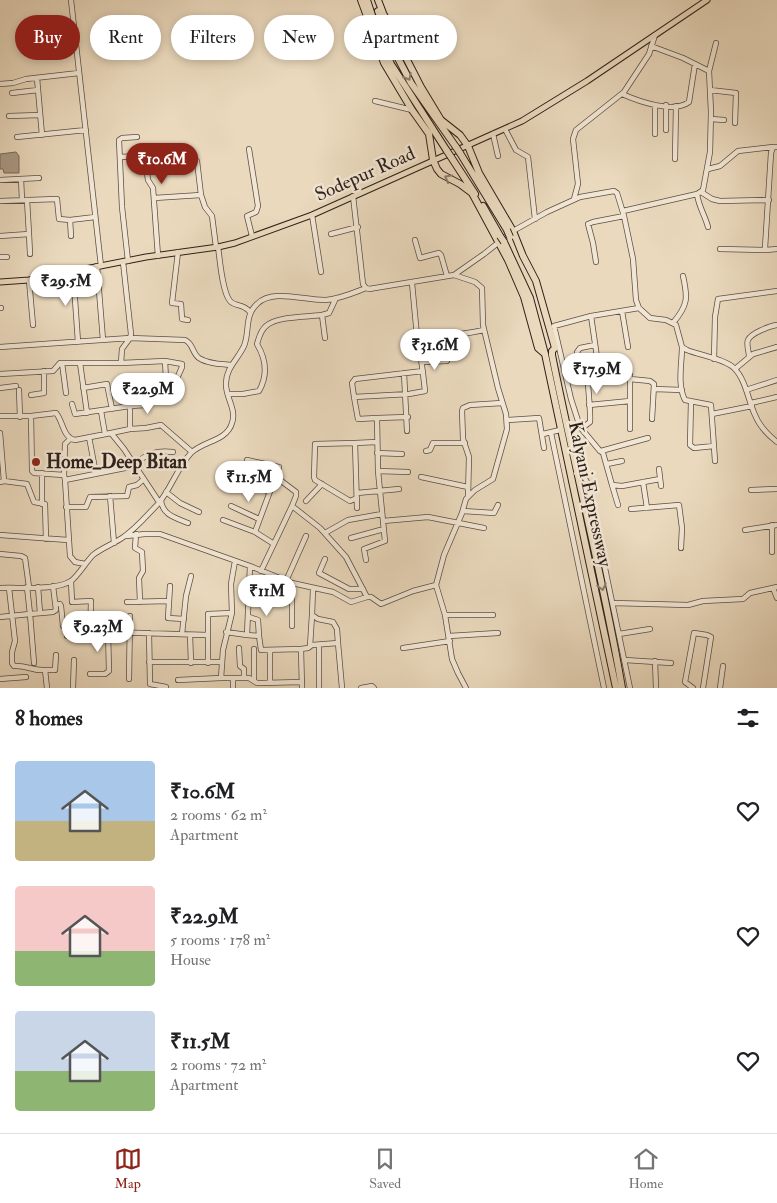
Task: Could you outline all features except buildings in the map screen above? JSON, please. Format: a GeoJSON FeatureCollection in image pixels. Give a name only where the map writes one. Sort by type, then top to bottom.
{"type":"FeatureCollection","features":[{"type":"Feature","properties":{"kind":"highway"},"geometry":{"type":"LineString","coordinates":[[361,0],[384,63],[412,110],[429,134],[433,160],[441,174],[460,184],[472,194],[501,240]]}},
{"type":"Feature","properties":{"kind":"highway"},"geometry":{"type":"LineString","coordinates":[[367,0],[379,37],[391,64],[489,216],[501,240]]}},
{"type":"Feature","properties":{"kind":"highway"},"geometry":{"type":"LineString","coordinates":[[374,0],[390,43],[411,84],[460,153],[510,233]]}},
{"type":"Feature","properties":{"kind":"highway"},"geometry":{"type":"LineString","coordinates":[[378,0],[408,63],[441,120],[460,135],[468,146],[479,173],[510,233]]}},
{"type":"Feature","properties":{"kind":"highway","name":"Kalyani Expressway"},"geometry":{"type":"LineString","coordinates":[[510,233],[536,291],[552,351],[622,688]]}},
{"type":"Feature","properties":{"kind":"highway","name":"Kalyani Expressway"},"geometry":{"type":"LineString","coordinates":[[501,240],[530,298],[545,354],[616,688]]}},
{"type":"Feature","properties":{"kind":"main road","name":"Sodepur Road"},"geometry":{"type":"LineString","coordinates":[[0,282],[29,280],[178,252],[217,247],[312,215],[522,121],[579,86],[706,0]]}},
{"type":"Feature","properties":{"kind":"street"},"geometry":{"type":"LineString","coordinates":[[71,0],[95,217],[103,340]]}},
{"type":"Feature","properties":{"kind":"street"},"geometry":{"type":"LineString","coordinates":[[574,199],[578,184],[573,145],[575,133],[578,127],[622,94],[649,54],[655,35]]}},
{"type":"Feature","properties":{"kind":"street"},"geometry":{"type":"LineString","coordinates":[[596,262],[588,224],[699,193],[703,190],[710,152],[709,71],[716,43]]}},
{"type":"Feature","properties":{"kind":"street"},"geometry":{"type":"LineString","coordinates":[[651,46],[667,51],[709,71]]}},
{"type":"Feature","properties":{"kind":"street"},"geometry":{"type":"LineString","coordinates":[[622,94],[640,102],[654,105],[684,106],[689,102],[695,64]]}},
{"type":"Feature","properties":{"kind":"street"},"geometry":{"type":"LineString","coordinates":[[0,84],[79,73]]}},
{"type":"Feature","properties":{"kind":"street"},"geometry":{"type":"LineString","coordinates":[[37,78],[42,135]]}},
{"type":"Feature","properties":{"kind":"street"},"geometry":{"type":"LineString","coordinates":[[12,93],[38,90]]}},
{"type":"Feature","properties":{"kind":"street"},"geometry":{"type":"LineString","coordinates":[[710,90],[736,93],[735,123]]}},
{"type":"Feature","properties":{"kind":"street"},"geometry":{"type":"LineString","coordinates":[[375,101],[412,110]]}},
{"type":"Feature","properties":{"kind":"street"},"geometry":{"type":"LineString","coordinates":[[654,105],[655,134]]}},
{"type":"Feature","properties":{"kind":"street"},"geometry":{"type":"LineString","coordinates":[[666,106],[666,130]]}},
{"type":"Feature","properties":{"kind":"street"},"geometry":{"type":"LineString","coordinates":[[675,159],[676,106]]}},
{"type":"Feature","properties":{"kind":"street"},"geometry":{"type":"LineString","coordinates":[[9,116],[40,115]]}},
{"type":"Feature","properties":{"kind":"street"},"geometry":{"type":"LineString","coordinates":[[711,119],[724,120]]}},
{"type":"Feature","properties":{"kind":"street"},"geometry":{"type":"LineString","coordinates":[[505,129],[516,150],[528,157],[535,219]]}},
{"type":"Feature","properties":{"kind":"street"},"geometry":{"type":"LineString","coordinates":[[17,137],[86,130]]}},
{"type":"Feature","properties":{"kind":"street"},"geometry":{"type":"LineString","coordinates":[[493,134],[498,156]]}},
{"type":"Feature","properties":{"kind":"street"},"geometry":{"type":"LineString","coordinates":[[121,363],[123,345],[130,338],[119,139],[136,137]]}},
{"type":"Feature","properties":{"kind":"street"},"geometry":{"type":"LineString","coordinates":[[708,169],[720,166],[738,151],[775,148]]}},
{"type":"Feature","properties":{"kind":"street"},"geometry":{"type":"LineString","coordinates":[[766,250],[771,153],[775,148]]}},
{"type":"Feature","properties":{"kind":"street"},"geometry":{"type":"LineString","coordinates":[[249,149],[258,206],[256,212],[247,216],[252,236]]}},
{"type":"Feature","properties":{"kind":"street"},"geometry":{"type":"LineString","coordinates":[[120,157],[144,157],[148,180],[153,186],[158,256]]}},
{"type":"Feature","properties":{"kind":"street"},"geometry":{"type":"LineString","coordinates":[[197,162],[200,194],[205,207],[212,216],[222,276],[229,299],[234,304],[245,306],[250,312]]}},
{"type":"Feature","properties":{"kind":"street"},"geometry":{"type":"LineString","coordinates":[[0,180],[39,178]]}},
{"type":"Feature","properties":{"kind":"street"},"geometry":{"type":"LineString","coordinates":[[21,179],[30,254]]}},
{"type":"Feature","properties":{"kind":"street"},"geometry":{"type":"LineString","coordinates":[[454,275],[510,233],[535,219],[574,199],[614,191],[623,214],[633,259],[636,300],[639,308],[650,318],[676,325],[682,347],[682,390],[685,400],[711,405],[715,460]]}},
{"type":"Feature","properties":{"kind":"street"},"geometry":{"type":"LineString","coordinates":[[699,193],[720,201],[769,200]]}},
{"type":"Feature","properties":{"kind":"street"},"geometry":{"type":"LineString","coordinates":[[699,193],[700,210],[705,216],[708,227]]}},
{"type":"Feature","properties":{"kind":"street"},"geometry":{"type":"LineString","coordinates":[[154,198],[200,194]]}},
{"type":"Feature","properties":{"kind":"street"},"geometry":{"type":"LineString","coordinates":[[353,196],[363,284],[366,288]]}},
{"type":"Feature","properties":{"kind":"street"},"geometry":{"type":"LineString","coordinates":[[0,201],[56,199],[59,219],[70,220],[95,217]]}},
{"type":"Feature","properties":{"kind":"street"},"geometry":{"type":"LineString","coordinates":[[312,215],[321,272]]}},
{"type":"Feature","properties":{"kind":"street"},"geometry":{"type":"LineString","coordinates":[[70,220],[71,236]]}},
{"type":"Feature","properties":{"kind":"street"},"geometry":{"type":"LineString","coordinates":[[331,234],[358,227]]}},
{"type":"Feature","properties":{"kind":"street"},"geometry":{"type":"LineString","coordinates":[[0,236],[29,234]]}},
{"type":"Feature","properties":{"kind":"street"},"geometry":{"type":"LineString","coordinates":[[415,240],[420,258],[439,253],[441,255],[447,276]]}},
{"type":"Feature","properties":{"kind":"street"},"geometry":{"type":"LineString","coordinates":[[720,249],[777,249]]}},
{"type":"Feature","properties":{"kind":"street"},"geometry":{"type":"LineString","coordinates":[[178,252],[172,303],[181,304],[182,319],[188,320]]}},
{"type":"Feature","properties":{"kind":"street"},"geometry":{"type":"LineString","coordinates":[[0,257],[7,257]]}},
{"type":"Feature","properties":{"kind":"street"},"geometry":{"type":"LineString","coordinates":[[73,271],[78,342]]}},
{"type":"Feature","properties":{"kind":"street"},"geometry":{"type":"LineString","coordinates":[[0,588],[53,586],[71,580],[94,554],[124,537],[160,501],[192,452],[224,435],[230,428],[233,416],[226,382],[231,365],[245,342],[250,312],[257,303],[266,298],[277,296],[311,300],[336,298],[366,288],[412,283],[454,275],[476,282],[482,288],[484,330],[506,420],[506,435],[494,478],[475,490],[466,499],[444,555],[436,585],[445,615],[455,666],[466,688]]}},
{"type":"Feature","properties":{"kind":"street"},"geometry":{"type":"LineString","coordinates":[[673,323],[682,312],[686,303],[683,276]]}},
{"type":"Feature","properties":{"kind":"street"},"geometry":{"type":"LineString","coordinates":[[29,280],[34,325]]}},
{"type":"Feature","properties":{"kind":"street"},"geometry":{"type":"LineString","coordinates":[[354,397],[425,391],[412,283]]}},
{"type":"Feature","properties":{"kind":"street"},"geometry":{"type":"LineString","coordinates":[[714,359],[715,317],[718,299],[777,291]]}},
{"type":"Feature","properties":{"kind":"street"},"geometry":{"type":"LineString","coordinates":[[228,394],[259,391],[265,376],[264,362],[257,344],[260,333],[266,326],[274,322],[329,313],[336,298]]}},
{"type":"Feature","properties":{"kind":"street"},"geometry":{"type":"LineString","coordinates":[[618,505],[604,453],[600,451],[580,426],[570,399],[554,326],[591,316],[639,308]]}},
{"type":"Feature","properties":{"kind":"street"},"geometry":{"type":"LineString","coordinates":[[622,311],[628,348]]}},
{"type":"Feature","properties":{"kind":"street"},"geometry":{"type":"LineString","coordinates":[[322,315],[325,338]]}},
{"type":"Feature","properties":{"kind":"street"},"geometry":{"type":"LineString","coordinates":[[591,316],[597,357],[602,362],[604,372],[609,374],[629,373],[630,429]]}},
{"type":"Feature","properties":{"kind":"street"},"geometry":{"type":"LineString","coordinates":[[749,356],[748,344],[750,337],[766,328],[777,325]]}},
{"type":"Feature","properties":{"kind":"street"},"geometry":{"type":"LineString","coordinates":[[417,336],[420,333],[427,332],[439,335],[484,330]]}},
{"type":"Feature","properties":{"kind":"street"},"geometry":{"type":"LineString","coordinates":[[0,347],[130,338],[188,341],[199,358],[231,365]]}},
{"type":"Feature","properties":{"kind":"street"},"geometry":{"type":"LineString","coordinates":[[245,342],[257,344]]}},
{"type":"Feature","properties":{"kind":"street"},"geometry":{"type":"LineString","coordinates":[[582,428],[590,422],[589,405],[586,366],[579,358],[577,352],[580,348],[595,345]]}},
{"type":"Feature","properties":{"kind":"street"},"geometry":{"type":"LineString","coordinates":[[682,347],[735,369],[742,379],[756,417],[769,436],[777,442]]}},
{"type":"Feature","properties":{"kind":"street"},"geometry":{"type":"LineString","coordinates":[[735,369],[749,356],[777,347]]}},
{"type":"Feature","properties":{"kind":"street"},"geometry":{"type":"LineString","coordinates":[[165,361],[166,379],[176,380]]}},
{"type":"Feature","properties":{"kind":"street"},"geometry":{"type":"LineString","coordinates":[[0,374],[55,370],[58,364],[62,363],[165,361],[183,365],[172,390]]}},
{"type":"Feature","properties":{"kind":"street"},"geometry":{"type":"LineString","coordinates":[[422,362],[447,361]]}},
{"type":"Feature","properties":{"kind":"street"},"geometry":{"type":"LineString","coordinates":[[62,363],[66,392]]}},
{"type":"Feature","properties":{"kind":"street"},"geometry":{"type":"LineString","coordinates":[[80,363],[87,413]]}},
{"type":"Feature","properties":{"kind":"street"},"geometry":{"type":"LineString","coordinates":[[31,395],[44,393],[44,371]]}},
{"type":"Feature","properties":{"kind":"street"},"geometry":{"type":"LineString","coordinates":[[408,417],[358,419],[352,383],[356,379],[423,371]]}},
{"type":"Feature","properties":{"kind":"street"},"geometry":{"type":"LineString","coordinates":[[404,373],[408,417],[407,431]]}},
{"type":"Feature","properties":{"kind":"street"},"geometry":{"type":"LineString","coordinates":[[630,379],[650,381],[654,384],[652,419]]}},
{"type":"Feature","properties":{"kind":"street"},"geometry":{"type":"LineString","coordinates":[[746,390],[777,380]]}},
{"type":"Feature","properties":{"kind":"street"},"geometry":{"type":"LineString","coordinates":[[130,429],[131,384],[145,382]]}},
{"type":"Feature","properties":{"kind":"street"},"geometry":{"type":"LineString","coordinates":[[83,388],[107,384],[112,410]]}},
{"type":"Feature","properties":{"kind":"street"},"geometry":{"type":"LineString","coordinates":[[0,388],[18,388],[20,417]]}},
{"type":"Feature","properties":{"kind":"street"},"geometry":{"type":"LineString","coordinates":[[654,389],[682,390]]}},
{"type":"Feature","properties":{"kind":"street"},"geometry":{"type":"LineString","coordinates":[[712,414],[777,398]]}},
{"type":"Feature","properties":{"kind":"street"},"geometry":{"type":"LineString","coordinates":[[589,405],[630,401]]}},
{"type":"Feature","properties":{"kind":"street"},"geometry":{"type":"LineString","coordinates":[[691,401],[690,445],[694,448],[714,446]]}},
{"type":"Feature","properties":{"kind":"street"},"geometry":{"type":"LineString","coordinates":[[72,404],[75,414],[147,405],[149,402]]}},
{"type":"Feature","properties":{"kind":"street"},"geometry":{"type":"LineString","coordinates":[[468,497],[469,456],[462,430],[464,408],[470,405],[502,403]]}},
{"type":"Feature","properties":{"kind":"street"},"geometry":{"type":"LineString","coordinates":[[102,411],[105,434]]}},
{"type":"Feature","properties":{"kind":"street"},"geometry":{"type":"LineString","coordinates":[[0,416],[20,417],[56,413],[70,439]]}},
{"type":"Feature","properties":{"kind":"street"},"geometry":{"type":"LineString","coordinates":[[31,416],[32,471],[34,473],[65,478],[96,474],[135,465],[145,455],[152,452],[173,452]]}},
{"type":"Feature","properties":{"kind":"street"},"geometry":{"type":"LineString","coordinates":[[366,560],[363,550],[384,542],[378,471],[377,418]]}},
{"type":"Feature","properties":{"kind":"street"},"geometry":{"type":"LineString","coordinates":[[506,420],[538,418],[543,434],[544,448]]}},
{"type":"Feature","properties":{"kind":"street"},"geometry":{"type":"LineString","coordinates":[[70,439],[75,440],[161,425],[192,452]]}},
{"type":"Feature","properties":{"kind":"street"},"geometry":{"type":"LineString","coordinates":[[543,434],[560,430]]}},
{"type":"Feature","properties":{"kind":"street"},"geometry":{"type":"LineString","coordinates":[[551,432],[604,688]]}},
{"type":"Feature","properties":{"kind":"street"},"geometry":{"type":"LineString","coordinates":[[0,433],[2,481],[27,484],[34,502],[46,506],[46,539]]}},
{"type":"Feature","properties":{"kind":"street"},"geometry":{"type":"LineString","coordinates":[[111,433],[160,501],[163,511],[188,524]]}},
{"type":"Feature","properties":{"kind":"street"},"geometry":{"type":"LineString","coordinates":[[89,437],[96,474]]}},
{"type":"Feature","properties":{"kind":"street"},"geometry":{"type":"LineString","coordinates":[[600,451],[648,438]]}},
{"type":"Feature","properties":{"kind":"street"},"geometry":{"type":"LineString","coordinates":[[70,439],[65,444],[68,540],[72,560],[84,564]]}},
{"type":"Feature","properties":{"kind":"street"},"geometry":{"type":"LineString","coordinates":[[377,442],[315,444],[315,480],[350,501],[357,496],[380,490],[399,489]]}},
{"type":"Feature","properties":{"kind":"street"},"geometry":{"type":"LineString","coordinates":[[356,443],[357,508]]}},
{"type":"Feature","properties":{"kind":"street"},"geometry":{"type":"LineString","coordinates":[[426,451],[430,450],[433,443],[465,443]]}},
{"type":"Feature","properties":{"kind":"street"},"geometry":{"type":"LineString","coordinates":[[377,453],[402,454]]}},
{"type":"Feature","properties":{"kind":"street"},"geometry":{"type":"LineString","coordinates":[[246,460],[278,465],[279,468],[255,532]]}},
{"type":"Feature","properties":{"kind":"street"},"geometry":{"type":"LineString","coordinates":[[607,464],[622,461]]}},
{"type":"Feature","properties":{"kind":"street"},"geometry":{"type":"LineString","coordinates":[[659,470],[661,486]]}},
{"type":"Feature","properties":{"kind":"street"},"geometry":{"type":"LineString","coordinates":[[378,471],[408,472]]}},
{"type":"Feature","properties":{"kind":"street"},"geometry":{"type":"LineString","coordinates":[[231,472],[269,492]]}},
{"type":"Feature","properties":{"kind":"street"},"geometry":{"type":"LineString","coordinates":[[42,473],[42,504]]}},
{"type":"Feature","properties":{"kind":"street"},"geometry":{"type":"LineString","coordinates":[[576,473],[583,475],[587,482],[630,688]]}},
{"type":"Feature","properties":{"kind":"street"},"geometry":{"type":"LineString","coordinates":[[421,476],[468,487]]}},
{"type":"Feature","properties":{"kind":"street"},"geometry":{"type":"LineString","coordinates":[[261,571],[296,496],[296,492],[276,477]]}},
{"type":"Feature","properties":{"kind":"street"},"geometry":{"type":"LineString","coordinates":[[66,507],[86,507],[90,498],[127,496],[129,487],[137,485],[144,479]]}},
{"type":"Feature","properties":{"kind":"street"},"geometry":{"type":"LineString","coordinates":[[612,485],[622,486],[660,479]]}},
{"type":"Feature","properties":{"kind":"street"},"geometry":{"type":"LineString","coordinates":[[643,482],[647,508]]}},
{"type":"Feature","properties":{"kind":"street"},"geometry":{"type":"LineString","coordinates":[[306,501],[322,484]]}},
{"type":"Feature","properties":{"kind":"street"},"geometry":{"type":"LineString","coordinates":[[751,490],[777,489]]}},
{"type":"Feature","properties":{"kind":"street"},"geometry":{"type":"LineString","coordinates":[[166,492],[180,503],[198,512]]}},
{"type":"Feature","properties":{"kind":"street"},"geometry":{"type":"LineString","coordinates":[[110,496],[114,543]]}},
{"type":"Feature","properties":{"kind":"street"},"geometry":{"type":"LineString","coordinates":[[463,510],[494,513],[498,505]]}},
{"type":"Feature","properties":{"kind":"street"},"geometry":{"type":"LineString","coordinates":[[630,509],[679,505],[682,548]]}},
{"type":"Feature","properties":{"kind":"street"},"geometry":{"type":"LineString","coordinates":[[231,506],[259,518]]}},
{"type":"Feature","properties":{"kind":"street"},"geometry":{"type":"LineString","coordinates":[[292,506],[310,519],[346,557],[367,597]]}},
{"type":"Feature","properties":{"kind":"street"},"geometry":{"type":"LineString","coordinates":[[324,533],[348,520],[382,514]]}},
{"type":"Feature","properties":{"kind":"street"},"geometry":{"type":"LineString","coordinates":[[383,521],[428,517],[484,528]]}},
{"type":"Feature","properties":{"kind":"street"},"geometry":{"type":"LineString","coordinates":[[223,520],[255,532],[274,544]]}},
{"type":"Feature","properties":{"kind":"street"},"geometry":{"type":"LineString","coordinates":[[745,530],[774,525],[772,552]]}},
{"type":"Feature","properties":{"kind":"street"},"geometry":{"type":"LineString","coordinates":[[351,538],[384,530]]}},
{"type":"Feature","properties":{"kind":"street"},"geometry":{"type":"LineString","coordinates":[[124,537],[136,534],[160,534],[286,581],[313,589],[333,592],[351,602],[371,597],[382,604],[413,591],[436,585]]}},
{"type":"Feature","properties":{"kind":"street"},"geometry":{"type":"LineString","coordinates":[[136,534],[136,549],[142,552],[142,570],[139,578],[140,602]]}},
{"type":"Feature","properties":{"kind":"street"},"geometry":{"type":"LineString","coordinates":[[0,536],[68,540]]}},
{"type":"Feature","properties":{"kind":"street"},"geometry":{"type":"LineString","coordinates":[[286,581],[306,536]]}},
{"type":"Feature","properties":{"kind":"street"},"geometry":{"type":"LineString","coordinates":[[0,554],[25,558],[34,663]]}},
{"type":"Feature","properties":{"kind":"street"},"geometry":{"type":"LineString","coordinates":[[326,559],[319,573],[349,589],[363,589]]}},
{"type":"Feature","properties":{"kind":"street"},"geometry":{"type":"LineString","coordinates":[[221,678],[226,632],[232,613],[231,584],[236,561]]}},
{"type":"Feature","properties":{"kind":"street"},"geometry":{"type":"LineString","coordinates":[[247,635],[250,566]]}},
{"type":"Feature","properties":{"kind":"street"},"geometry":{"type":"LineString","coordinates":[[182,634],[191,576]]}},
{"type":"Feature","properties":{"kind":"street"},"geometry":{"type":"LineString","coordinates":[[71,580],[72,602],[91,601],[90,637]]}},
{"type":"Feature","properties":{"kind":"street"},"geometry":{"type":"LineString","coordinates":[[292,583],[292,626]]}},
{"type":"Feature","properties":{"kind":"street"},"geometry":{"type":"LineString","coordinates":[[0,616],[53,612],[56,610],[56,604],[53,586]]}},
{"type":"Feature","properties":{"kind":"street"},"geometry":{"type":"LineString","coordinates":[[170,586],[168,618],[184,619]]}},
{"type":"Feature","properties":{"kind":"street"},"geometry":{"type":"LineString","coordinates":[[38,587],[40,613]]}},
{"type":"Feature","properties":{"kind":"street"},"geometry":{"type":"LineString","coordinates":[[9,588],[15,641],[12,652],[15,678]]}},
{"type":"Feature","properties":{"kind":"street"},"geometry":{"type":"LineString","coordinates":[[613,604],[688,605],[702,601],[743,599],[750,593],[775,588],[777,598]]}},
{"type":"Feature","properties":{"kind":"street"},"geometry":{"type":"LineString","coordinates":[[310,646],[313,589]]}},
{"type":"Feature","properties":{"kind":"street"},"geometry":{"type":"LineString","coordinates":[[126,602],[169,601]]}},
{"type":"Feature","properties":{"kind":"street"},"geometry":{"type":"LineString","coordinates":[[56,604],[61,606],[63,626]]}},
{"type":"Feature","properties":{"kind":"street"},"geometry":{"type":"LineString","coordinates":[[208,663],[208,614],[232,613]]}},
{"type":"Feature","properties":{"kind":"street"},"geometry":{"type":"LineString","coordinates":[[312,615],[318,619],[333,622],[337,629],[342,688]]}},
{"type":"Feature","properties":{"kind":"street"},"geometry":{"type":"LineString","coordinates":[[445,615],[493,615]]}},
{"type":"Feature","properties":{"kind":"street"},"geometry":{"type":"LineString","coordinates":[[90,616],[108,618],[108,673],[90,674]]}},
{"type":"Feature","properties":{"kind":"street"},"geometry":{"type":"LineString","coordinates":[[129,680],[130,616]]}},
{"type":"Feature","properties":{"kind":"street"},"geometry":{"type":"LineString","coordinates":[[249,617],[258,620],[260,649],[301,649],[310,646],[338,643]]}},
{"type":"Feature","properties":{"kind":"street"},"geometry":{"type":"LineString","coordinates":[[619,634],[650,629]]}},
{"type":"Feature","properties":{"kind":"street"},"geometry":{"type":"LineString","coordinates":[[67,636],[90,637],[130,632],[208,635]]}},
{"type":"Feature","properties":{"kind":"street"},"geometry":{"type":"LineString","coordinates":[[226,632],[259,636]]}},
{"type":"Feature","properties":{"kind":"street"},"geometry":{"type":"LineString","coordinates":[[403,648],[450,638],[498,632]]}},
{"type":"Feature","properties":{"kind":"street"},"geometry":{"type":"LineString","coordinates":[[148,633],[150,684],[166,687]]}},
{"type":"Feature","properties":{"kind":"street"},"geometry":{"type":"LineString","coordinates":[[694,633],[711,637],[702,688],[693,688],[685,682],[694,633]]}},
{"type":"Feature","properties":{"kind":"street"},"geometry":{"type":"LineString","coordinates":[[190,635],[191,663]]}},
{"type":"Feature","properties":{"kind":"street"},"geometry":{"type":"LineString","coordinates":[[319,645],[319,688]]}},
{"type":"Feature","properties":{"kind":"street"},"geometry":{"type":"LineString","coordinates":[[239,648],[240,666],[244,669],[244,678]]}},
{"type":"Feature","properties":{"kind":"street"},"geometry":{"type":"LineString","coordinates":[[254,649],[254,682]]}},
{"type":"Feature","properties":{"kind":"street"},"geometry":{"type":"LineString","coordinates":[[178,680],[249,678],[254,682],[302,685],[301,649]]}},
{"type":"Feature","properties":{"kind":"street"},"geometry":{"type":"LineString","coordinates":[[270,650],[270,683]]}},
{"type":"Feature","properties":{"kind":"street"},"geometry":{"type":"LineString","coordinates":[[14,666],[25,666],[35,671],[55,670],[56,655]]}},
{"type":"Feature","properties":{"kind":"street"},"geometry":{"type":"LineString","coordinates":[[73,688],[74,660]]}},
{"type":"Feature","properties":{"kind":"street"},"geometry":{"type":"LineString","coordinates":[[625,660],[671,663]]}},
{"type":"Feature","properties":{"kind":"street"},"geometry":{"type":"LineString","coordinates":[[655,661],[656,688]]}},
{"type":"Feature","properties":{"kind":"street"},"geometry":{"type":"LineString","coordinates":[[149,662],[222,662]]}},
{"type":"Feature","properties":{"kind":"street"},"geometry":{"type":"LineString","coordinates":[[720,688],[723,666]]}},
{"type":"Feature","properties":{"kind":"street"},"geometry":{"type":"LineString","coordinates":[[45,670],[47,688]]}},
{"type":"Feature","properties":{"kind":"street"},"geometry":{"type":"LineString","coordinates":[[0,679],[26,677]]}},
{"type":"Feature","properties":{"kind":"street"},"geometry":{"type":"LineString","coordinates":[[233,678],[233,688]]}},
{"type":"Feature","properties":{"kind":"street"},"geometry":{"type":"LineString","coordinates":[[361,688],[372,686],[374,688]]}},
{"type":"Feature","properties":{"kind":"shaded area"},"geometry":{"type":"Polygon","coordinates":[[[16,152],[19,156],[19,173],[4,173],[3,169],[0,169],[0,154],[16,152]]]}},
{"type":"Feature","properties":{"kind":"place","name":"Home_Deep Bitan"},"geometry":{"type":"Point","coordinates":[36,462]}}]}
